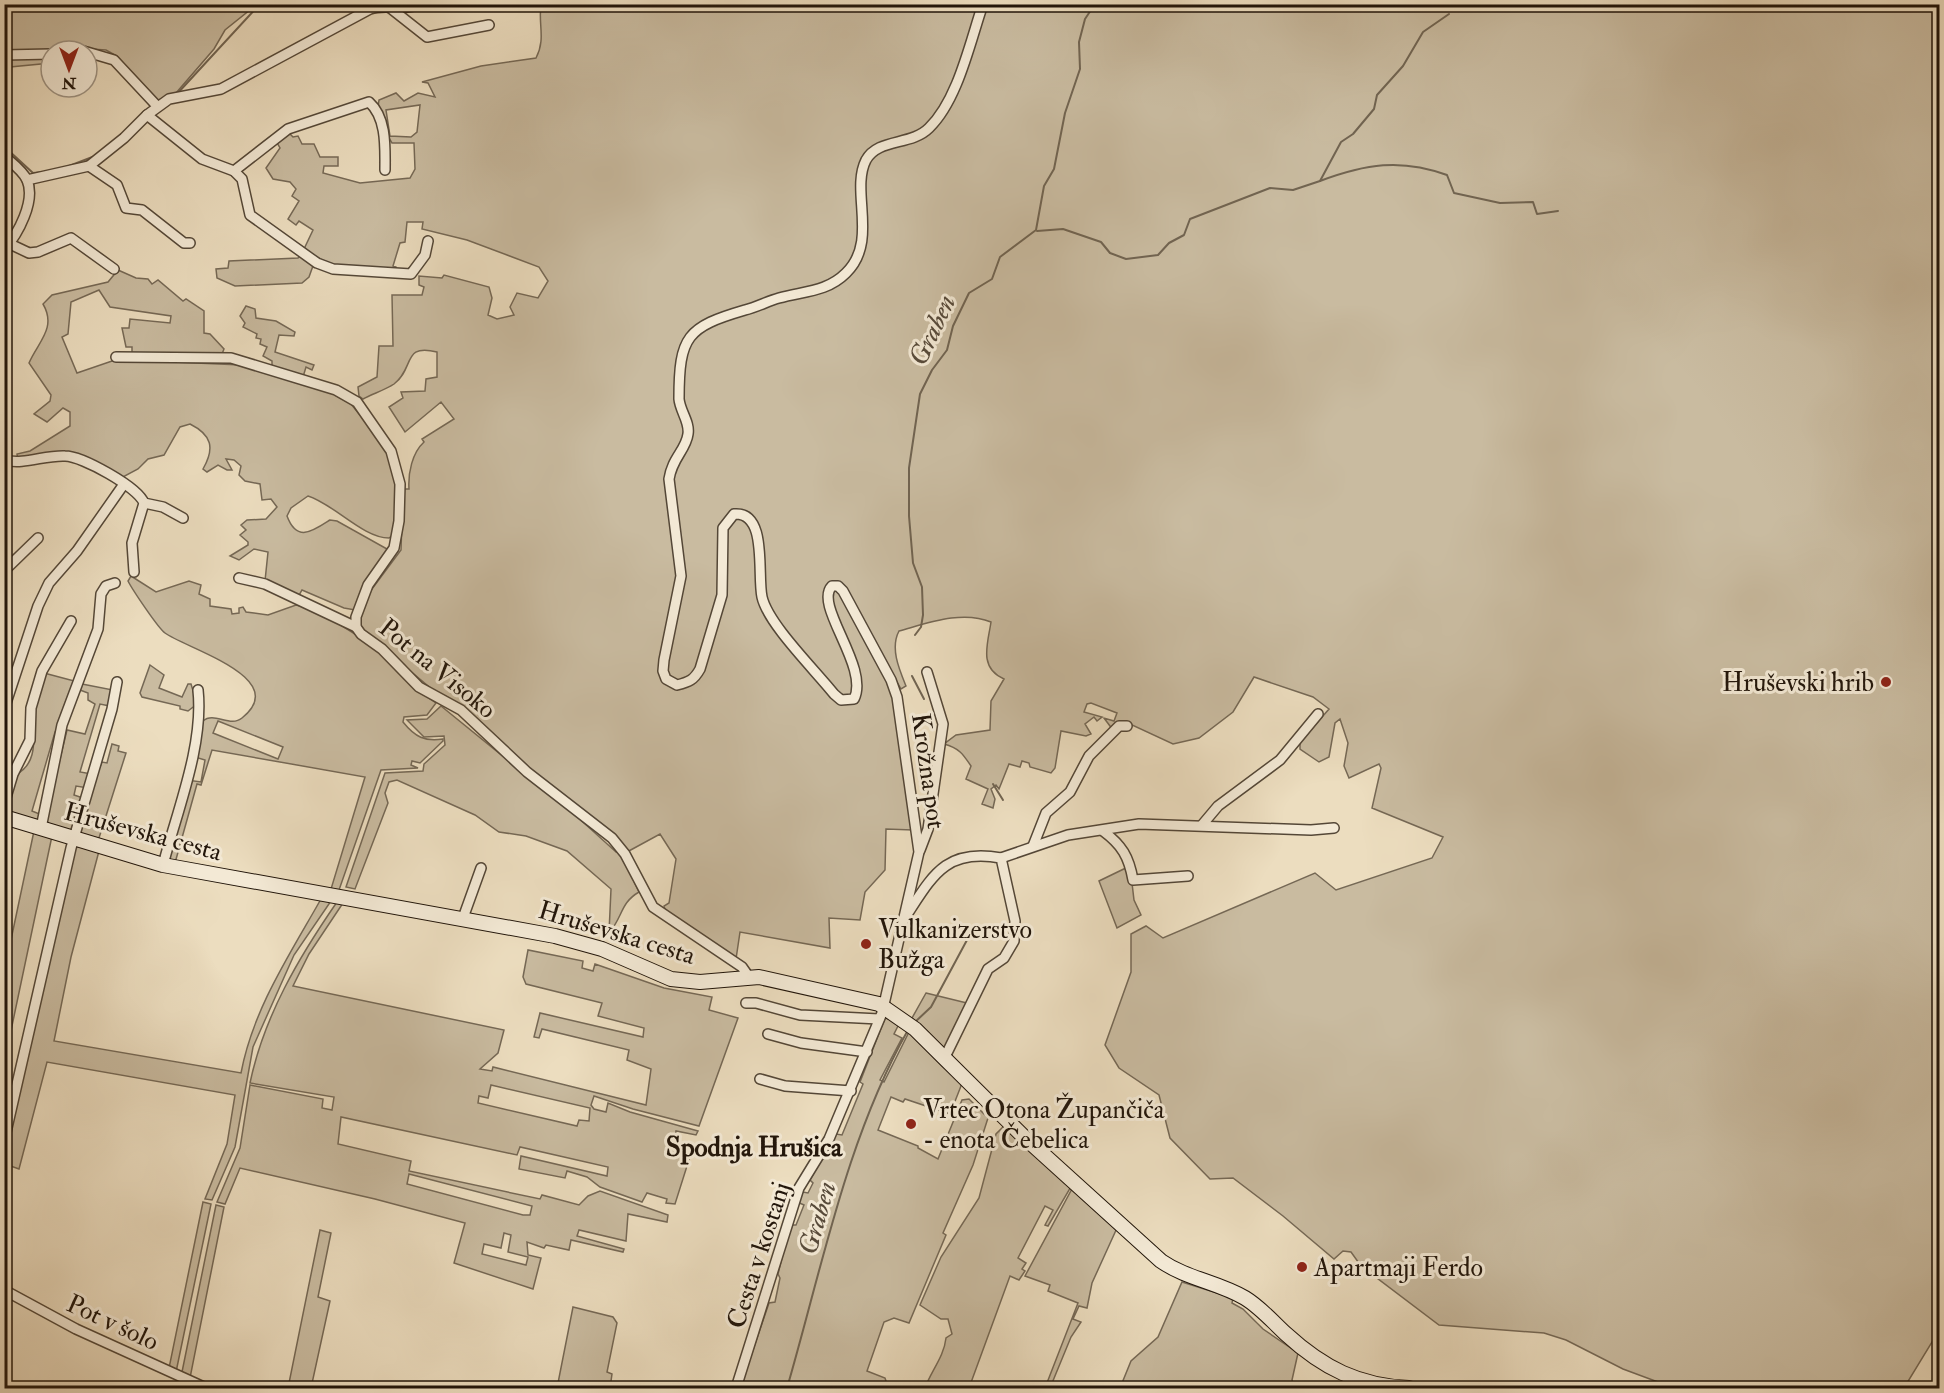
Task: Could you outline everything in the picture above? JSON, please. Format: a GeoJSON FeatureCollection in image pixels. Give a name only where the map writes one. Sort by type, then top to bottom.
{"type":"FeatureCollection","features":[{"type":"Feature","properties":{"kind":"street"},"geometry":{"type":"LineString","coordinates":[[27,180],[89,166],[124,138],[157,106],[176,97],[221,89],[370,9],[387,5],[404,9],[419,4]]}},
{"type":"Feature","properties":{"kind":"street","name":"Krožna pot"},"geometry":{"type":"LineString","coordinates":[[920,852],[897,696],[891,680],[843,591],[836,586],[828,589],[826,598],[847,644],[858,686],[854,699],[841,700],[834,694],[781,630],[762,600],[758,535],[749,516],[742,513],[734,514],[723,528],[722,595],[700,669],[695,678],[686,683],[677,685],[666,679],[664,660],[674,625],[681,576],[669,479],[671,466],[688,435],[688,425],[680,405],[680,386],[686,344],[694,331],[711,320],[780,297],[816,291],[834,283],[848,271],[862,243],[863,173],[866,160],[884,145],[918,137],[941,115],[951,95],[983,4]]}},
{"type":"Feature","properties":{"kind":"street"},"geometry":{"type":"LineString","coordinates":[[387,5],[427,37],[489,25]]}},
{"type":"Feature","properties":{"kind":"street"},"geometry":{"type":"LineString","coordinates":[[4,55],[39,54]]}},
{"type":"Feature","properties":{"kind":"street"},"geometry":{"type":"LineString","coordinates":[[99,55],[114,60],[157,106]]}},
{"type":"Feature","properties":{"kind":"street"},"geometry":{"type":"LineString","coordinates":[[234,171],[288,129],[369,102],[380,120],[385,142],[385,170]]}},
{"type":"Feature","properties":{"kind":"street"},"geometry":{"type":"LineString","coordinates":[[147,115],[202,159],[234,171],[242,179],[245,202],[256,221],[317,263],[333,269],[411,274],[425,255],[428,241]]}},
{"type":"Feature","properties":{"kind":"street"},"geometry":{"type":"LineString","coordinates":[[4,156],[27,180],[29,192],[20,227],[7,247],[29,253],[38,252],[71,238],[114,269]]}},
{"type":"Feature","properties":{"kind":"street"},"geometry":{"type":"LineString","coordinates":[[89,166],[117,184],[126,208],[142,210],[184,243],[190,243]]}},
{"type":"Feature","properties":{"kind":"street","name":"Pot na Visoko"},"geometry":{"type":"LineString","coordinates":[[116,357],[231,358],[336,390],[357,402],[391,451],[400,484],[399,521],[394,548],[368,585],[356,617],[356,627],[361,634],[382,649],[419,687],[461,710],[527,772],[612,838],[625,854],[653,907],[742,967],[750,977]]}},
{"type":"Feature","properties":{"kind":"street"},"geometry":{"type":"LineString","coordinates":[[4,460],[14,463],[47,456],[76,457],[134,489],[144,503],[163,507],[183,518]]}},
{"type":"Feature","properties":{"kind":"street"},"geometry":{"type":"LineString","coordinates":[[4,709],[38,606],[49,583],[77,550],[124,484]]}},
{"type":"Feature","properties":{"kind":"street"},"geometry":{"type":"LineString","coordinates":[[134,572],[132,543],[144,503]]}},
{"type":"Feature","properties":{"kind":"street"},"geometry":{"type":"LineString","coordinates":[[4,571],[38,538]]}},
{"type":"Feature","properties":{"kind":"street"},"geometry":{"type":"LineString","coordinates":[[239,578],[265,584],[356,627]]}},
{"type":"Feature","properties":{"kind":"street","name":"Hruševska cesta"},"geometry":{"type":"LineString","coordinates":[[41,828],[62,725],[98,629],[101,594],[106,586],[116,583]]}},
{"type":"Feature","properties":{"kind":"street"},"geometry":{"type":"LineString","coordinates":[[4,804],[13,774],[30,740],[35,690],[42,671],[71,621]]}},
{"type":"Feature","properties":{"kind":"street","name":"Krožna pot"},"geometry":{"type":"LineString","coordinates":[[881,1013],[893,972],[901,923],[928,829],[942,739],[943,724],[927,672]]}},
{"type":"Feature","properties":{"kind":"street"},"geometry":{"type":"LineString","coordinates":[[4,1141],[74,839],[112,709],[117,682]]}},
{"type":"Feature","properties":{"kind":"street"},"geometry":{"type":"LineString","coordinates":[[163,865],[195,747],[201,714],[198,690]]}},
{"type":"Feature","properties":{"kind":"street"},"geometry":{"type":"LineString","coordinates":[[1202,825],[1218,806],[1280,760],[1318,714]]}},
{"type":"Feature","properties":{"kind":"street"},"geometry":{"type":"LineString","coordinates":[[1033,846],[1046,813],[1070,792],[1089,756],[1119,726],[1127,726]]}},
{"type":"Feature","properties":{"kind":"street","name":"Hruševska cesta"},"geometry":{"type":"LineString","coordinates":[[4,817],[163,865],[463,918],[593,945],[672,979],[699,982],[750,977],[867,1000],[881,1013],[912,1026],[1023,1136],[1161,1261],[1183,1274],[1221,1287],[1247,1300],[1301,1348],[1336,1372],[1366,1383],[1409,1389]]}},
{"type":"Feature","properties":{"kind":"street","name":"Krožna pot"},"geometry":{"type":"LineString","coordinates":[[901,923],[927,883],[950,862],[964,856],[1001,858],[1068,835],[1139,824],[1311,830],[1334,828]]}},
{"type":"Feature","properties":{"kind":"street"},"geometry":{"type":"LineString","coordinates":[[1103,831],[1123,849],[1130,863],[1133,880],[1188,876]]}},
{"type":"Feature","properties":{"kind":"street"},"geometry":{"type":"LineString","coordinates":[[944,1059],[988,969],[1004,958],[1014,941],[1015,921],[1001,858]]}},
{"type":"Feature","properties":{"kind":"street"},"geometry":{"type":"LineString","coordinates":[[463,918],[481,868]]}},
{"type":"Feature","properties":{"kind":"street"},"geometry":{"type":"LineString","coordinates":[[746,1003],[756,1003],[800,1015],[881,1013]]}},
{"type":"Feature","properties":{"kind":"street","name":"Cesta v kostanj"},"geometry":{"type":"LineString","coordinates":[[736,1389],[799,1188],[829,1139],[851,1091],[881,1013]]}},
{"type":"Feature","properties":{"kind":"street"},"geometry":{"type":"LineString","coordinates":[[768,1034],[801,1043],[867,1052]]}},
{"type":"Feature","properties":{"kind":"street"},"geometry":{"type":"LineString","coordinates":[[760,1079],[785,1086],[851,1091]]}},
{"type":"Feature","properties":{"kind":"street","name":"Pot v šolo"},"geometry":{"type":"LineString","coordinates":[[4,1290],[76,1329],[206,1389]]}},
{"type":"Feature","properties":{"kind":"shaded area"},"geometry":{"type":"Polygon","coordinates":[[[5,5],[256,5],[225,30],[214,49],[176,93],[156,101],[117,56],[106,50],[99,50],[99,39],[39,39],[39,50],[5,52],[5,5]]]}},
{"type":"Feature","properties":{"kind":"shaded area"},"geometry":{"type":"Polygon","coordinates":[[[541,5],[1939,5],[1940,1338],[1935,1337],[1904,1388],[1674,1388],[1623,1369],[1566,1340],[1544,1333],[1439,1325],[1361,1266],[1351,1252],[1343,1251],[1334,1259],[1233,1178],[1210,1179],[1170,1138],[1159,1095],[1119,1068],[1105,1045],[1131,972],[1131,934],[1146,926],[1163,938],[1315,873],[1336,890],[1432,858],[1443,837],[1372,808],[1381,768],[1379,764],[1349,778],[1344,766],[1348,743],[1340,719],[1335,723],[1329,757],[1319,762],[1300,749],[1300,742],[1329,709],[1313,697],[1254,677],[1233,712],[1199,738],[1173,744],[1128,723],[1113,730],[1104,718],[1114,721],[1117,713],[1091,703],[1087,704],[1084,712],[1102,717],[1097,721],[1094,717],[1085,724],[1091,734],[1086,736],[1061,731],[1055,768],[1051,773],[1030,767],[1029,763],[1022,761],[1020,767],[1009,764],[999,789],[996,785],[991,789],[995,799],[993,808],[982,804],[988,789],[966,779],[971,766],[966,758],[957,750],[944,744],[956,735],[990,730],[991,701],[1004,679],[996,674],[988,662],[987,646],[991,622],[957,617],[899,631],[895,651],[906,686],[901,689],[888,666],[913,830],[886,829],[885,870],[865,892],[860,920],[829,918],[830,948],[740,932],[736,959],[666,914],[664,906],[669,903],[676,859],[660,834],[627,852],[367,635],[358,625],[366,597],[401,550],[403,489],[409,489],[409,476],[414,457],[424,442],[422,439],[454,419],[441,402],[405,432],[389,407],[403,398],[401,392],[425,391],[426,379],[437,377],[437,352],[418,351],[394,384],[363,399],[359,396],[358,387],[377,377],[379,346],[393,346],[392,295],[422,295],[424,287],[419,285],[419,276],[442,278],[444,275],[489,287],[492,298],[488,315],[497,319],[514,315],[510,307],[517,293],[538,298],[548,281],[539,267],[467,240],[422,229],[423,222],[407,222],[405,242],[400,243],[393,266],[396,267],[396,271],[347,268],[325,261],[304,249],[313,230],[299,221],[296,225],[288,219],[299,201],[292,196],[296,189],[290,182],[273,179],[266,168],[280,148],[276,141],[289,133],[293,137],[298,136],[302,144],[314,144],[320,157],[338,157],[338,166],[324,166],[323,173],[360,183],[410,178],[415,169],[414,143],[392,143],[378,107],[379,100],[396,93],[404,101],[418,93],[435,97],[428,83],[422,82],[481,66],[536,58],[541,44],[541,5]],[[420,105],[386,110],[390,136],[411,137],[417,132],[420,105]]]}},
{"type":"Feature","properties":{"kind":"shaded area"},"geometry":{"type":"Polygon","coordinates":[[[39,56],[39,64],[10,67],[5,72],[4,57],[39,56]]]}},
{"type":"Feature","properties":{"kind":"shaded area"},"geometry":{"type":"Polygon","coordinates":[[[302,254],[314,263],[309,277],[302,283],[235,286],[217,278],[216,269],[228,268],[229,261],[298,258],[302,254]]]}},
{"type":"Feature","properties":{"kind":"shaded area"},"geometry":{"type":"Polygon","coordinates":[[[118,270],[136,278],[148,279],[152,284],[158,280],[183,301],[186,299],[204,311],[204,333],[210,334],[224,349],[222,354],[132,354],[132,347],[126,347],[122,328],[129,328],[130,319],[170,323],[171,316],[110,307],[99,290],[71,302],[68,334],[62,337],[77,373],[112,361],[126,360],[242,365],[328,391],[351,404],[387,448],[397,486],[394,534],[389,538],[369,533],[328,506],[308,496],[291,508],[287,516],[296,530],[301,532],[312,531],[330,520],[337,521],[387,549],[387,555],[355,610],[344,608],[302,590],[298,597],[265,581],[268,552],[254,549],[239,560],[230,556],[248,545],[248,542],[240,535],[246,530],[241,525],[247,520],[266,519],[277,507],[271,499],[262,500],[260,484],[245,481],[239,475],[241,466],[234,460],[226,459],[232,470],[218,465],[207,472],[203,469],[209,455],[209,443],[203,433],[190,424],[180,427],[164,455],[148,459],[138,469],[123,477],[79,456],[18,460],[17,454],[30,451],[70,426],[70,412],[63,408],[47,422],[34,414],[50,401],[51,395],[29,363],[47,328],[47,313],[43,304],[52,295],[108,282],[118,270]]]}},
{"type":"Feature","properties":{"kind":"shaded area"},"geometry":{"type":"Polygon","coordinates":[[[246,306],[255,309],[256,318],[276,321],[295,332],[294,336],[279,335],[275,352],[314,365],[312,370],[306,367],[303,377],[272,367],[272,361],[263,356],[267,347],[260,344],[261,339],[256,338],[257,334],[243,327],[245,323],[240,316],[246,306]]]}},
{"type":"Feature","properties":{"kind":"shaded area"},"geometry":{"type":"Polygon","coordinates":[[[131,576],[156,592],[189,581],[201,585],[199,594],[210,599],[210,606],[231,609],[232,614],[239,613],[239,608],[243,607],[246,612],[268,615],[296,605],[309,608],[333,620],[380,650],[417,690],[436,703],[427,715],[404,717],[403,722],[421,737],[431,740],[443,739],[443,741],[420,763],[412,761],[411,765],[418,768],[381,770],[339,890],[331,889],[365,777],[212,750],[201,785],[197,784],[175,863],[169,861],[168,855],[187,780],[201,782],[205,760],[195,757],[203,721],[207,718],[237,721],[242,718],[254,704],[254,690],[245,678],[231,666],[165,633],[128,581],[131,576]],[[218,721],[213,733],[278,759],[283,747],[218,721]]]}},
{"type":"Feature","properties":{"kind":"shaded area"},"geometry":{"type":"Polygon","coordinates":[[[150,665],[164,675],[159,688],[182,697],[188,684],[191,684],[197,704],[188,711],[180,709],[180,706],[142,697],[140,693],[150,665]]]}},
{"type":"Feature","properties":{"kind":"shaded area"},"geometry":{"type":"Polygon","coordinates":[[[44,673],[78,682],[61,733],[55,732],[32,811],[42,815],[37,822],[6,812],[6,807],[15,775],[29,763],[32,755],[35,705],[44,673]]]}},
{"type":"Feature","properties":{"kind":"shaded area"},"geometry":{"type":"Polygon","coordinates":[[[82,684],[113,690],[110,706],[100,704],[80,772],[92,774],[88,788],[76,786],[74,795],[83,798],[73,830],[69,833],[47,825],[45,821],[67,730],[85,734],[95,704],[88,700],[88,693],[80,690],[82,684]]]}},
{"type":"Feature","properties":{"kind":"shaded area"},"geometry":{"type":"Polygon","coordinates":[[[441,706],[573,813],[616,852],[620,851],[639,892],[628,901],[609,933],[611,889],[567,851],[526,836],[499,832],[475,815],[397,780],[389,782],[385,793],[388,803],[355,889],[346,887],[385,773],[423,771],[424,764],[445,745],[444,736],[424,737],[407,720],[427,719],[441,706]]]}},
{"type":"Feature","properties":{"kind":"shaded area"},"geometry":{"type":"Polygon","coordinates":[[[112,744],[119,746],[118,751],[126,753],[98,841],[78,835],[98,766],[100,767],[102,762],[107,763],[112,744]]]}},
{"type":"Feature","properties":{"kind":"shaded area"},"geometry":{"type":"Polygon","coordinates":[[[34,831],[52,836],[5,1059],[5,968],[34,831]]]}},
{"type":"Feature","properties":{"kind":"shaded area"},"geometry":{"type":"Polygon","coordinates":[[[79,845],[99,851],[71,957],[54,1041],[241,1073],[263,1004],[285,961],[321,899],[331,901],[294,955],[253,1047],[235,1147],[212,1200],[205,1199],[227,1144],[235,1095],[47,1062],[19,1169],[5,1164],[5,1153],[75,847],[79,845]]]}},
{"type":"Feature","properties":{"kind":"shaded area"},"geometry":{"type":"Polygon","coordinates":[[[1130,866],[1134,900],[1141,915],[1117,928],[1099,881],[1130,866]]]}},
{"type":"Feature","properties":{"kind":"shaded area"},"geometry":{"type":"Polygon","coordinates":[[[337,902],[343,903],[309,954],[293,986],[504,1030],[498,1053],[480,1069],[492,1071],[493,1067],[646,1105],[651,1069],[627,1060],[629,1050],[542,1029],[539,1038],[534,1037],[540,1013],[643,1037],[644,1028],[598,1016],[602,1003],[526,984],[523,977],[528,950],[583,961],[582,968],[593,971],[595,964],[664,988],[712,997],[709,1010],[738,1018],[699,1126],[594,1096],[591,1105],[594,1109],[606,1112],[608,1103],[630,1112],[698,1131],[696,1135],[676,1131],[674,1143],[693,1147],[675,1204],[666,1203],[667,1199],[647,1193],[642,1202],[600,1187],[587,1177],[567,1171],[565,1178],[519,1169],[521,1156],[607,1176],[608,1167],[520,1147],[517,1155],[341,1117],[338,1144],[411,1161],[409,1171],[540,1199],[542,1195],[579,1205],[588,1196],[600,1191],[668,1215],[667,1222],[628,1214],[626,1241],[579,1230],[577,1236],[624,1249],[623,1252],[571,1240],[569,1250],[546,1245],[544,1248],[527,1242],[528,1255],[541,1258],[533,1289],[454,1263],[465,1223],[375,1199],[240,1168],[225,1204],[217,1202],[240,1148],[250,1085],[323,1099],[322,1108],[332,1110],[334,1097],[250,1083],[264,1034],[284,988],[337,902]],[[491,1085],[488,1098],[479,1096],[478,1103],[577,1126],[579,1120],[589,1121],[590,1108],[491,1085]],[[409,1174],[407,1184],[523,1215],[530,1215],[532,1206],[409,1174]],[[504,1233],[501,1248],[484,1244],[482,1254],[526,1265],[528,1257],[508,1252],[511,1235],[504,1233]]]}},
{"type":"Feature","properties":{"kind":"shaded area"},"geometry":{"type":"Polygon","coordinates":[[[926,993],[971,1004],[944,1050],[912,1018],[926,993]]]}},
{"type":"Feature","properties":{"kind":"shaded area"},"geometry":{"type":"Polygon","coordinates":[[[885,1018],[900,1022],[894,1034],[902,1038],[880,1080],[884,1082],[909,1032],[942,1066],[960,1080],[961,1086],[950,1114],[905,1099],[903,1102],[891,1097],[878,1130],[918,1146],[938,1159],[962,1100],[969,1099],[988,1118],[973,1165],[943,1233],[946,1235],[909,1323],[894,1318],[884,1322],[867,1371],[885,1378],[887,1384],[866,1388],[740,1388],[769,1303],[775,1302],[780,1278],[778,1274],[790,1225],[796,1225],[804,1205],[797,1202],[803,1192],[808,1193],[813,1183],[810,1180],[836,1134],[842,1135],[863,1084],[860,1082],[885,1018]]]}},
{"type":"Feature","properties":{"kind":"shaded area"},"geometry":{"type":"Polygon","coordinates":[[[1003,1127],[1072,1185],[1048,1226],[1045,1225],[1053,1210],[1045,1206],[1018,1258],[1026,1263],[1022,1269],[1025,1271],[1019,1280],[1010,1276],[969,1388],[925,1388],[943,1351],[946,1338],[952,1334],[948,1319],[941,1319],[920,1305],[941,1257],[979,1198],[996,1134],[1003,1127]]]}},
{"type":"Feature","properties":{"kind":"shaded area"},"geometry":{"type":"Polygon","coordinates":[[[1073,1187],[1117,1228],[1092,1283],[1087,1308],[1079,1306],[1073,1319],[1081,1322],[1071,1337],[1050,1388],[1045,1388],[1078,1303],[1048,1291],[1050,1285],[1025,1276],[1073,1187]]]}},
{"type":"Feature","properties":{"kind":"shaded area"},"geometry":{"type":"Polygon","coordinates":[[[203,1202],[211,1204],[176,1372],[169,1368],[203,1202]]]}},
{"type":"Feature","properties":{"kind":"shaded area"},"geometry":{"type":"Polygon","coordinates":[[[216,1205],[224,1207],[190,1378],[182,1372],[216,1205]]]}},
{"type":"Feature","properties":{"kind":"shaded area"},"geometry":{"type":"Polygon","coordinates":[[[320,1230],[331,1233],[318,1297],[330,1301],[311,1388],[288,1388],[320,1230]]]}},
{"type":"Feature","properties":{"kind":"shaded area"},"geometry":{"type":"Polygon","coordinates":[[[1182,1282],[1233,1298],[1232,1303],[1243,1309],[1263,1329],[1298,1353],[1292,1380],[1295,1387],[1301,1388],[1120,1388],[1131,1361],[1158,1337],[1182,1282]]]}},
{"type":"Feature","properties":{"kind":"shaded area"},"geometry":{"type":"Polygon","coordinates":[[[573,1307],[613,1317],[617,1323],[607,1372],[612,1374],[610,1388],[557,1388],[573,1307]]]}},
{"type":"Feature","properties":{"kind":"waterway"},"geometry":{"type":"LineString","coordinates":[[176,95],[260,4]]}},
{"type":"Feature","properties":{"kind":"waterway","name":"Graben"},"geometry":{"type":"LineString","coordinates":[[915,635],[921,627],[923,615],[922,587],[913,563],[909,516],[909,468],[920,394],[932,370],[947,350],[953,326],[969,293],[992,279],[1000,257],[1036,230],[1044,186],[1054,169],[1065,113],[1080,69],[1079,42],[1085,19],[1095,4]]}},
{"type":"Feature","properties":{"kind":"waterway"},"geometry":{"type":"LineString","coordinates":[[1037,231],[1063,229],[1101,242],[1110,253],[1126,259],[1158,255],[1169,243],[1184,235],[1190,219],[1270,188],[1293,190],[1320,181],[1341,142],[1353,134],[1374,109],[1377,95],[1403,66],[1423,32],[1449,14]]}},
{"type":"Feature","properties":{"kind":"waterway"},"geometry":{"type":"LineString","coordinates":[[8,150],[33,173],[43,172]]}},
{"type":"Feature","properties":{"kind":"waterway"},"geometry":{"type":"LineString","coordinates":[[69,166],[95,156]]}},
{"type":"Feature","properties":{"kind":"waterway"},"geometry":{"type":"LineString","coordinates":[[1320,181],[1368,167],[1414,166],[1447,175],[1454,193],[1500,203],[1533,202],[1537,214],[1558,211]]}},
{"type":"Feature","properties":{"kind":"waterway","name":"Graben"},"geometry":{"type":"LineString","coordinates":[[912,676],[924,699]]}},
{"type":"Feature","properties":{"kind":"waterway","name":"Graben"},"geometry":{"type":"LineString","coordinates":[[993,784],[1003,800]]}},
{"type":"Feature","properties":{"kind":"waterway","name":"Graben"},"geometry":{"type":"LineString","coordinates":[[914,1023],[931,1007],[967,940]]}},
{"type":"Feature","properties":{"kind":"waterway","name":"Graben"},"geometry":{"type":"LineString","coordinates":[[787,1388],[837,1205],[852,1160],[886,1072],[908,1030]]}},
{"type":"Feature","properties":{"kind":"place","name":"Hruševski hrib"},"geometry":{"type":"Point","coordinates":[1886,682]}},
{"type":"Feature","properties":{"kind":"place","name":"Vulkanizerstvo Bužga"},"geometry":{"type":"Point","coordinates":[866,944]}},
{"type":"Feature","properties":{"kind":"place","name":"Vrtec Otona Župančiča - enota Čebelica"},"geometry":{"type":"Point","coordinates":[911,1124]}},
{"type":"Feature","properties":{"kind":"place","name":"Apartmaji Ferdo"},"geometry":{"type":"Point","coordinates":[1302,1267]}},
{"type":"Feature","properties":{"kind":"district","name":"Spodnja Hrušica"},"geometry":{"type":"Point","coordinates":[754,1147]}}]}
